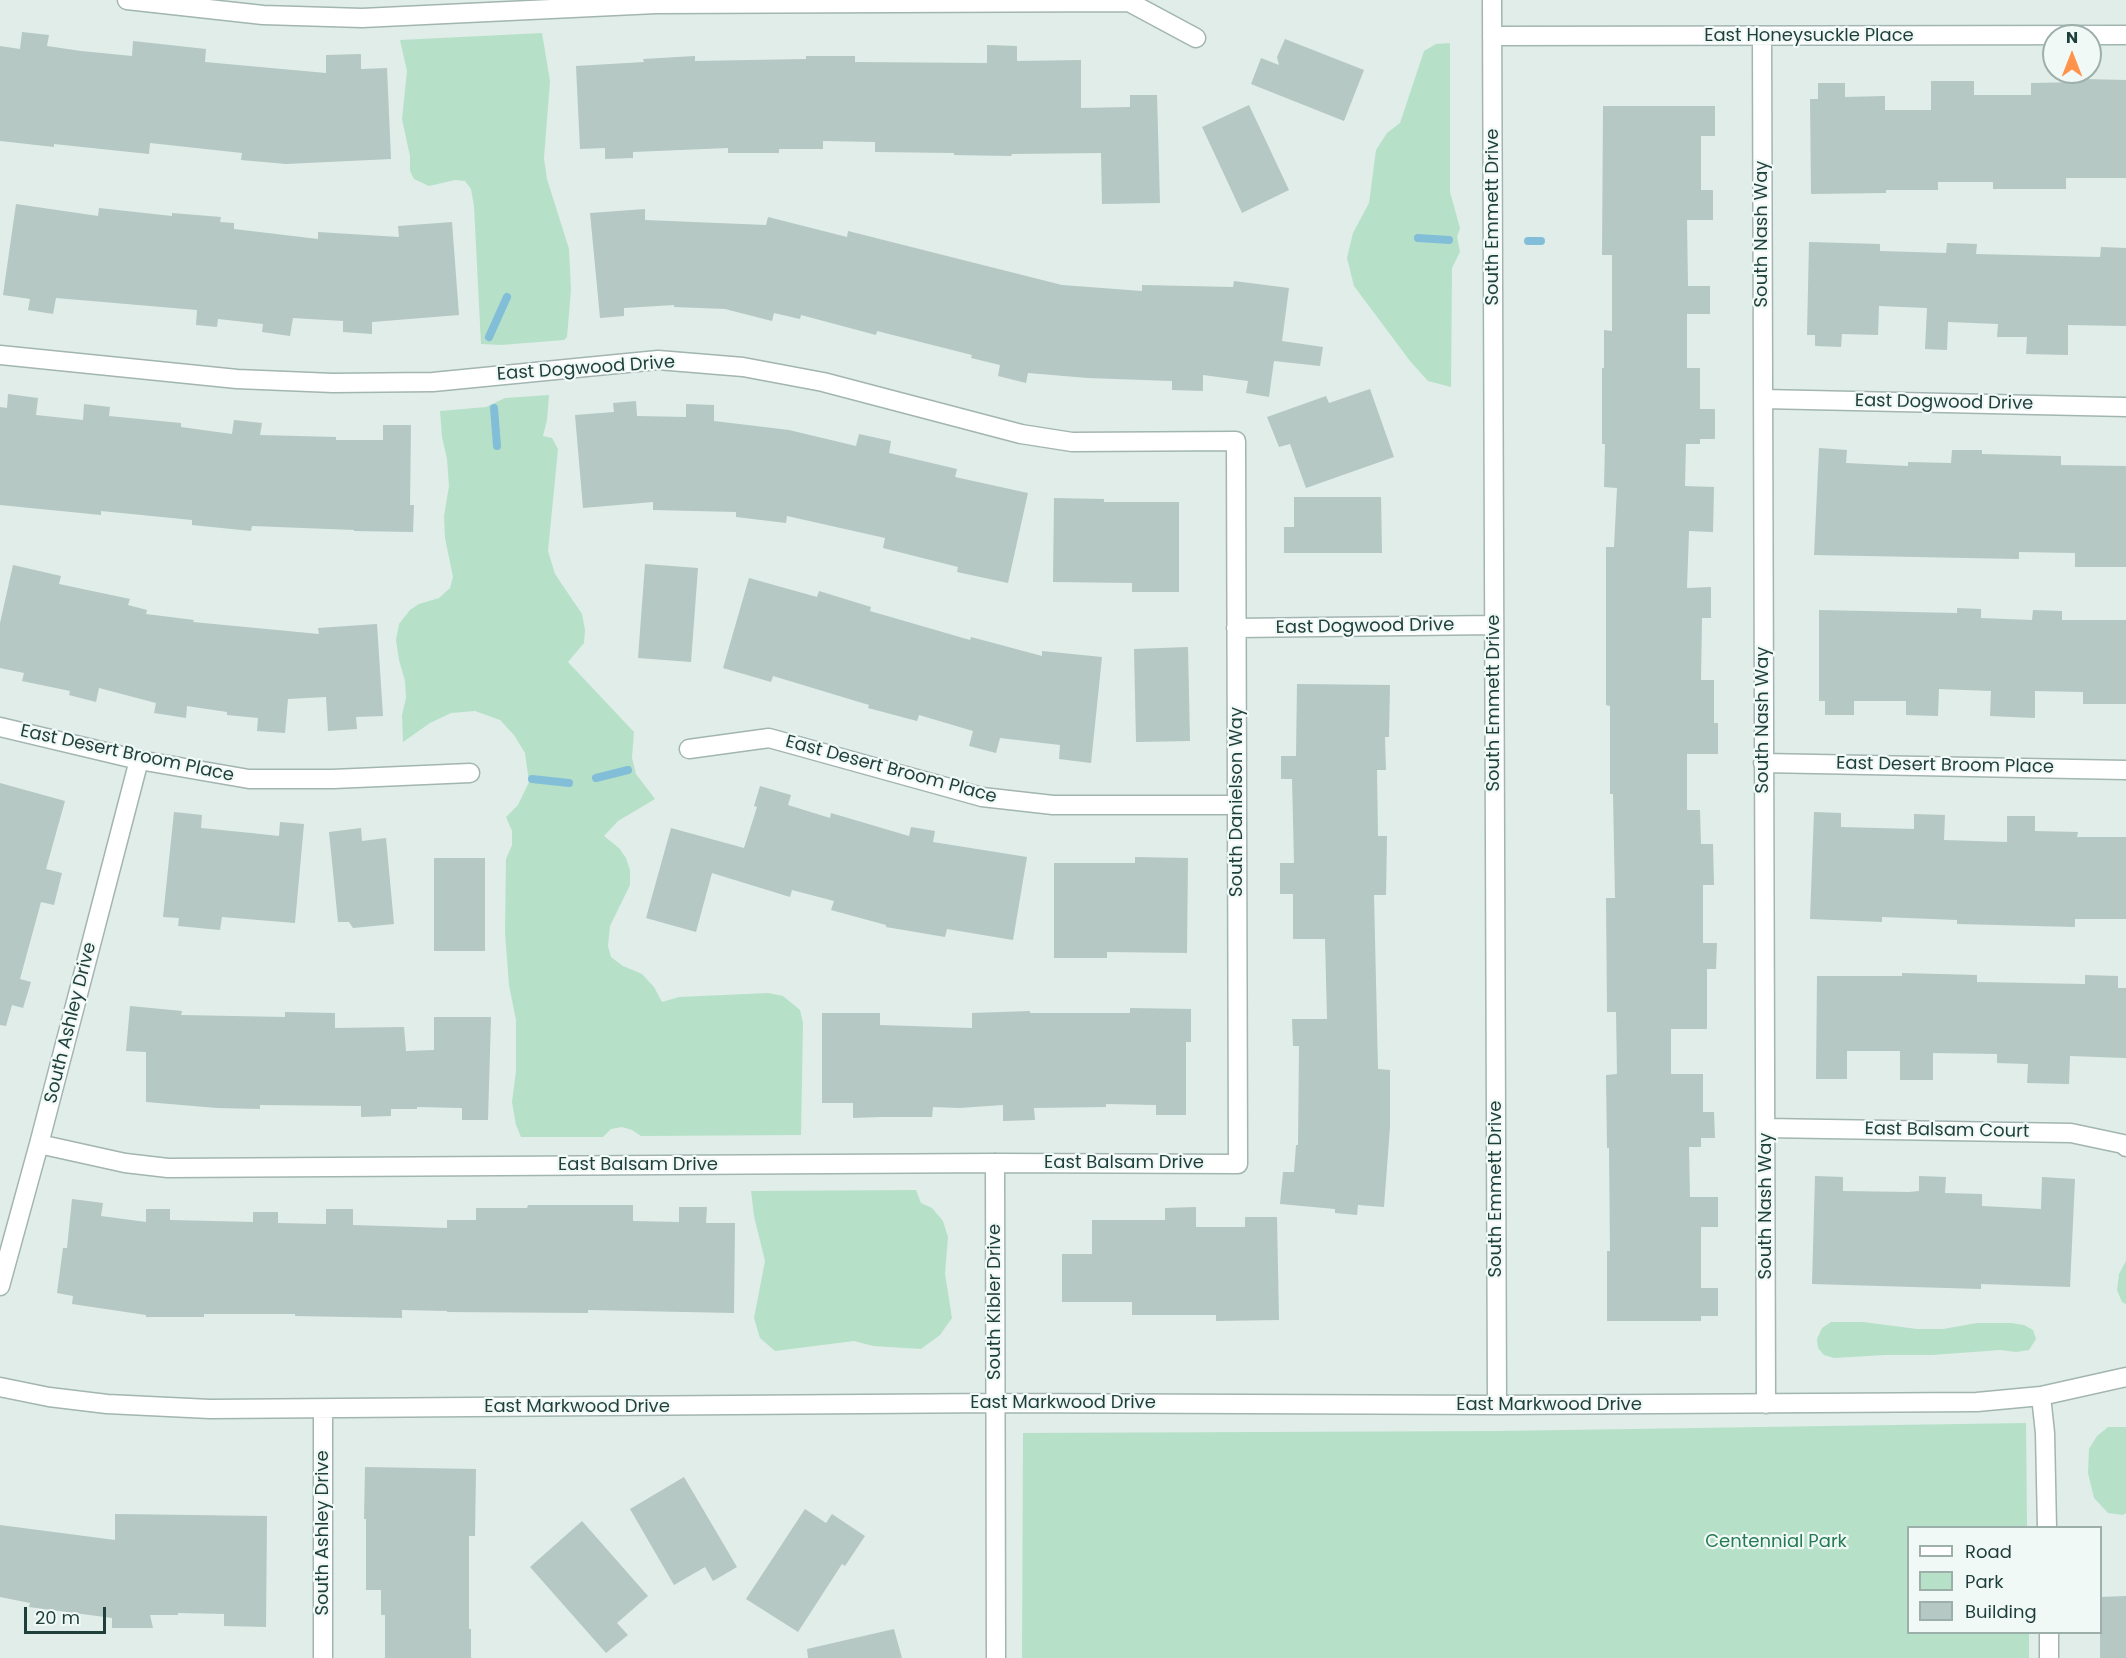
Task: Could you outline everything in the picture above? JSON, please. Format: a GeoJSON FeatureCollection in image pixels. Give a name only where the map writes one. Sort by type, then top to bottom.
{"type":"FeatureCollection","features":[{"type":"Feature","properties":{"kind":"street"},"geometry":{"type":"LineString","coordinates":[[127,0],[264,7],[362,18],[752,1],[1129,2],[1196,38]]}},
{"type":"Feature","properties":{"kind":"street","name":"South Emmett Drive"},"geometry":{"type":"LineString","coordinates":[[1492,0],[1497,1405]]}},
{"type":"Feature","properties":{"kind":"street","name":"East Honeysuckle Place"},"geometry":{"type":"LineString","coordinates":[[1492,36],[2126,35]]}},
{"type":"Feature","properties":{"kind":"street","name":"South Nash Way"},"geometry":{"type":"LineString","coordinates":[[1762,36],[1766,1404]]}},
{"type":"Feature","properties":{"kind":"street","name":"East Dogwood Drive"},"geometry":{"type":"LineString","coordinates":[[0,355],[237,379],[333,383],[434,382],[658,360],[743,366],[823,382],[1010,431],[1072,442],[1236,441]]}},
{"type":"Feature","properties":{"kind":"street","name":"East Dogwood Drive"},"geometry":{"type":"LineString","coordinates":[[1763,399],[2126,407]]}},
{"type":"Feature","properties":{"kind":"street","name":"South Danielson Way"},"geometry":{"type":"LineString","coordinates":[[1236,441],[1238,1164]]}},
{"type":"Feature","properties":{"kind":"street","name":"East Dogwood Drive"},"geometry":{"type":"LineString","coordinates":[[1236,628],[1494,625]]}},
{"type":"Feature","properties":{"kind":"street","name":"East Desert Broom Place"},"geometry":{"type":"LineString","coordinates":[[0,727],[139,760],[249,778],[333,779],[470,773]]}},
{"type":"Feature","properties":{"kind":"street","name":"East Desert Broom Place"},"geometry":{"type":"LineString","coordinates":[[689,749],[769,738],[982,797],[1053,805],[1237,805]]}},
{"type":"Feature","properties":{"kind":"street","name":"South Ashley Drive"},"geometry":{"type":"LineString","coordinates":[[0,1286],[139,760]]}},
{"type":"Feature","properties":{"kind":"street","name":"East Desert Broom Place"},"geometry":{"type":"LineString","coordinates":[[1763,763],[2126,770]]}},
{"type":"Feature","properties":{"kind":"street","name":"East Balsam Court"},"geometry":{"type":"LineString","coordinates":[[1766,1128],[2072,1133],[2122,1144],[2126,1147]]}},
{"type":"Feature","properties":{"kind":"street","name":"East Balsam Drive"},"geometry":{"type":"LineString","coordinates":[[39,1144],[124,1163],[168,1168],[995,1163],[1238,1164]]}},
{"type":"Feature","properties":{"kind":"street","name":"South Kibler Drive"},"geometry":{"type":"LineString","coordinates":[[995,1163],[996,1658]]}},
{"type":"Feature","properties":{"kind":"street","name":"East Markwood Drive"},"geometry":{"type":"LineString","coordinates":[[0,1387],[49,1397],[156,1408],[323,1409],[995,1403],[1766,1404],[1977,1402],[2041,1396],[2126,1377]]}},
{"type":"Feature","properties":{"kind":"street"},"geometry":{"type":"LineString","coordinates":[[2041,1396],[2045,1433],[2047,1526]]}},
{"type":"Feature","properties":{"kind":"street","name":"South Ashley Drive"},"geometry":{"type":"LineString","coordinates":[[323,1409],[323,1658]]}},
{"type":"Feature","properties":{"kind":"street"},"geometry":{"type":"LineString","coordinates":[[2049,1634],[2049,1658]]}},
{"type":"Feature","properties":{"kind":"green space"},"geometry":{"type":"Polygon","coordinates":[[[542,33],[550,81],[544,158],[547,179],[569,249],[571,290],[567,337],[564,340],[501,345],[481,344],[474,206],[471,189],[465,181],[455,180],[429,186],[414,179],[410,171],[410,156],[402,119],[407,71],[400,40],[542,33]]]}},
{"type":"Feature","properties":{"kind":"green space"},"geometry":{"type":"Polygon","coordinates":[[[1450,43],[1450,192],[1460,228],[1457,237],[1460,252],[1452,268],[1451,387],[1428,381],[1410,361],[1354,286],[1347,258],[1353,233],[1369,203],[1376,150],[1387,133],[1400,123],[1424,51],[1436,44],[1450,43]]]}},
{"type":"Feature","properties":{"kind":"green space"},"geometry":{"type":"Polygon","coordinates":[[[549,395],[543,436],[552,438],[558,449],[548,551],[555,574],[582,614],[585,630],[584,643],[568,662],[634,732],[632,758],[636,774],[655,799],[618,821],[604,836],[619,848],[630,870],[630,885],[610,926],[608,946],[611,957],[623,966],[642,974],[654,987],[662,1002],[679,997],[768,993],[783,996],[800,1010],[803,1023],[801,1135],[641,1136],[622,1127],[611,1129],[603,1137],[521,1137],[516,1125],[512,1102],[516,1071],[516,1020],[509,985],[505,933],[506,859],[512,845],[512,831],[506,817],[518,805],[529,782],[525,753],[514,735],[500,720],[475,711],[451,713],[430,723],[403,742],[402,715],[406,698],[405,681],[396,640],[399,624],[410,610],[419,604],[439,598],[450,588],[453,577],[445,538],[444,516],[449,486],[440,411],[486,407],[505,398],[549,395]]]}},
{"type":"Feature","properties":{"kind":"green space"},"geometry":{"type":"Polygon","coordinates":[[[916,1190],[921,1203],[932,1208],[943,1221],[948,1237],[945,1274],[952,1318],[940,1335],[921,1349],[873,1346],[854,1341],[775,1351],[760,1338],[754,1318],[765,1261],[754,1216],[751,1191],[916,1190]]]}},
{"type":"Feature","properties":{"kind":"green space"},"geometry":{"type":"Polygon","coordinates":[[[2126,1261],[2126,1304],[2122,1302],[2117,1290],[2119,1274],[2126,1261]]]}},
{"type":"Feature","properties":{"kind":"green space"},"geometry":{"type":"Polygon","coordinates":[[[1831,1322],[1863,1322],[1917,1329],[1943,1329],[1977,1323],[2011,1323],[2024,1325],[2033,1330],[2036,1339],[2029,1350],[2016,1352],[2000,1350],[1834,1358],[1824,1355],[1818,1348],[1817,1339],[1822,1328],[1831,1322]]]}},
{"type":"Feature","properties":{"kind":"green space","name":"Centennial Park"},"geometry":{"type":"Polygon","coordinates":[[[2026,1423],[2027,1526],[1907,1526],[1907,1634],[2029,1634],[2029,1658],[1022,1658],[1023,1433],[1498,1431],[2026,1423]]]}},
{"type":"Feature","properties":{"kind":"green space"},"geometry":{"type":"Polygon","coordinates":[[[2108,1427],[2126,1427],[2126,1513],[2123,1515],[2108,1513],[2094,1498],[2088,1473],[2089,1449],[2097,1436],[2108,1427]]]}},
{"type":"Feature","properties":{"kind":"building"},"geometry":{"type":"Polygon","coordinates":[[[22,32],[49,35],[47,46],[81,51],[132,56],[133,41],[206,49],[205,62],[326,73],[326,55],[361,54],[361,69],[387,68],[391,159],[286,164],[241,160],[242,153],[150,143],[149,154],[0,141],[0,46],[20,49],[22,32]]]}},
{"type":"Feature","properties":{"kind":"building"},"geometry":{"type":"Polygon","coordinates":[[[1285,39],[1364,70],[1344,121],[1251,84],[1261,58],[1279,65],[1277,57],[1285,39]]]}},
{"type":"Feature","properties":{"kind":"building"},"geometry":{"type":"Polygon","coordinates":[[[987,45],[1017,46],[1017,61],[1081,60],[1081,108],[1130,107],[1130,95],[1157,95],[1160,203],[1102,204],[1101,153],[1012,154],[1011,156],[875,152],[875,142],[823,141],[823,149],[779,149],[779,153],[728,153],[728,148],[633,152],[633,158],[605,159],[605,148],[580,149],[576,66],[695,56],[695,61],[855,56],[855,62],[987,63],[987,45]]]}},
{"type":"Feature","properties":{"kind":"building"},"geometry":{"type":"Polygon","coordinates":[[[2102,79],[2126,80],[2126,178],[2066,178],[2066,189],[1993,189],[1993,182],[1938,182],[1938,190],[1811,194],[1810,99],[1818,99],[1818,83],[1845,83],[1845,97],[1885,96],[1885,110],[1931,110],[1931,81],[1974,81],[1974,95],[2031,95],[2031,83],[2102,84],[2102,79]]]}},
{"type":"Feature","properties":{"kind":"building"},"geometry":{"type":"Polygon","coordinates":[[[1249,105],[1289,190],[1242,213],[1202,127],[1249,105]]]}},
{"type":"Feature","properties":{"kind":"building"},"geometry":{"type":"Polygon","coordinates":[[[1603,106],[1715,106],[1715,136],[1701,136],[1701,190],[1713,190],[1713,220],[1687,220],[1688,286],[1710,286],[1710,314],[1687,314],[1687,368],[1700,368],[1700,409],[1715,409],[1715,439],[1700,439],[1700,444],[1686,444],[1685,486],[1714,487],[1713,532],[1689,531],[1687,588],[1711,587],[1711,618],[1702,618],[1701,680],[1714,680],[1714,723],[1718,723],[1718,754],[1687,754],[1687,810],[1700,810],[1701,844],[1713,844],[1714,885],[1703,885],[1703,943],[1717,943],[1716,969],[1707,969],[1707,1029],[1671,1029],[1671,1074],[1703,1074],[1703,1112],[1714,1112],[1715,1138],[1701,1138],[1701,1147],[1689,1147],[1690,1197],[1718,1197],[1718,1227],[1701,1227],[1701,1288],[1718,1288],[1718,1316],[1701,1316],[1701,1321],[1607,1321],[1607,1251],[1610,1251],[1606,1075],[1617,1074],[1616,1012],[1607,1012],[1606,898],[1615,898],[1613,794],[1610,794],[1610,706],[1606,705],[1606,547],[1614,547],[1617,488],[1604,487],[1605,444],[1602,444],[1604,330],[1612,331],[1612,255],[1602,255],[1603,106]]]}},
{"type":"Feature","properties":{"kind":"building"},"geometry":{"type":"Polygon","coordinates":[[[16,204],[98,216],[99,208],[172,216],[172,213],[221,217],[220,222],[234,223],[234,229],[318,239],[318,232],[399,237],[398,226],[452,222],[459,315],[372,322],[372,334],[343,332],[343,321],[293,318],[290,336],[262,332],[263,324],[218,319],[217,327],[196,325],[197,310],[56,298],[53,314],[28,310],[30,299],[3,295],[16,204]]]}},
{"type":"Feature","properties":{"kind":"building"},"geometry":{"type":"Polygon","coordinates":[[[645,209],[645,220],[766,225],[768,217],[847,237],[848,231],[1062,285],[1142,291],[1142,285],[1233,287],[1234,281],[1289,288],[1282,341],[1323,347],[1320,366],[1274,361],[1269,397],[1246,393],[1248,381],[1203,375],[1203,391],[1172,390],[1172,381],[1028,373],[1026,383],[998,376],[1000,365],[971,358],[972,355],[877,331],[876,335],[801,315],[800,319],[774,313],[772,321],[725,309],[674,307],[674,305],[624,308],[624,316],[600,318],[590,213],[645,209]]]}},
{"type":"Feature","properties":{"kind":"building"},"geometry":{"type":"Polygon","coordinates":[[[1809,242],[1880,244],[1880,251],[1946,253],[1947,243],[1977,244],[1976,254],[2100,257],[2101,247],[2126,248],[2126,326],[2068,325],[2068,355],[2026,354],[2027,337],[1997,337],[1998,324],[1948,322],[1947,350],[1925,349],[1927,308],[1879,306],[1878,335],[1842,334],[1841,347],[1815,346],[1815,335],[1807,335],[1809,242]]]}},
{"type":"Feature","properties":{"kind":"building"},"geometry":{"type":"Polygon","coordinates":[[[1370,389],[1394,457],[1306,488],[1290,444],[1279,447],[1267,417],[1326,396],[1329,403],[1370,389]]]}},
{"type":"Feature","properties":{"kind":"building"},"geometry":{"type":"Polygon","coordinates":[[[8,394],[38,398],[36,415],[83,420],[84,404],[110,407],[109,416],[181,423],[181,427],[232,434],[234,420],[262,423],[260,435],[336,437],[336,440],[383,440],[383,425],[411,425],[410,505],[414,505],[413,532],[252,526],[251,531],[192,525],[192,520],[101,511],[101,515],[0,505],[0,407],[7,408],[8,394]]]}},
{"type":"Feature","properties":{"kind":"building"},"geometry":{"type":"Polygon","coordinates":[[[636,401],[637,416],[686,417],[686,404],[714,405],[714,421],[789,430],[856,446],[859,434],[891,441],[889,453],[957,469],[955,477],[1028,493],[1008,583],[957,572],[958,567],[883,548],[885,538],[787,516],[786,523],[736,517],[736,512],[653,510],[653,502],[583,508],[575,415],[614,412],[613,403],[636,401]]]}},
{"type":"Feature","properties":{"kind":"building"},"geometry":{"type":"Polygon","coordinates":[[[1819,448],[1847,450],[1846,463],[1908,466],[1908,462],[1951,463],[1952,450],[1982,450],[1982,454],[2061,456],[2061,465],[2126,466],[2126,567],[2075,567],[2075,553],[2019,552],[2019,559],[1814,555],[1819,448]]]}},
{"type":"Feature","properties":{"kind":"building"},"geometry":{"type":"Polygon","coordinates":[[[1294,497],[1381,497],[1382,553],[1284,553],[1284,527],[1294,527],[1294,497]]]}},
{"type":"Feature","properties":{"kind":"building"},"geometry":{"type":"Polygon","coordinates":[[[1054,498],[1104,499],[1104,502],[1179,502],[1179,592],[1132,592],[1132,583],[1053,582],[1054,498]]]}},
{"type":"Feature","properties":{"kind":"building"},"geometry":{"type":"Polygon","coordinates":[[[645,564],[698,568],[691,662],[638,658],[645,564]]]}},
{"type":"Feature","properties":{"kind":"building"},"geometry":{"type":"Polygon","coordinates":[[[13,565],[61,576],[59,584],[130,599],[128,605],[147,610],[146,614],[194,620],[193,622],[319,634],[318,628],[377,624],[383,716],[356,717],[357,729],[328,731],[326,697],[288,699],[285,733],[257,731],[258,718],[227,715],[227,712],[187,706],[186,718],[154,713],[156,703],[99,688],[96,702],[69,695],[70,691],[22,681],[24,673],[0,668],[0,623],[13,565]]]}},
{"type":"Feature","properties":{"kind":"building"},"geometry":{"type":"Polygon","coordinates":[[[749,578],[817,597],[819,591],[871,607],[870,611],[970,640],[971,637],[1042,656],[1042,651],[1102,657],[1091,763],[1059,759],[1060,745],[1000,738],[996,753],[969,746],[973,731],[919,715],[917,721],[868,708],[869,705],[773,676],[771,682],[723,668],[749,578]]]}},
{"type":"Feature","properties":{"kind":"building"},"geometry":{"type":"Polygon","coordinates":[[[1957,608],[1981,609],[1981,618],[2032,620],[2033,610],[2062,611],[2062,620],[2126,620],[2126,704],[2083,704],[2083,692],[2035,691],[2035,718],[1990,716],[1991,691],[1939,689],[1938,716],[1906,715],[1906,701],[1854,701],[1854,715],[1825,715],[1825,701],[1819,701],[1819,610],[1957,613],[1957,608]]]}},
{"type":"Feature","properties":{"kind":"building"},"geometry":{"type":"Polygon","coordinates":[[[1188,647],[1190,741],[1136,742],[1134,649],[1188,647]]]}},
{"type":"Feature","properties":{"kind":"building"},"geometry":{"type":"Polygon","coordinates":[[[1297,684],[1390,685],[1389,737],[1385,737],[1386,770],[1377,770],[1378,836],[1387,836],[1386,895],[1374,895],[1378,1069],[1390,1070],[1390,1127],[1384,1207],[1358,1205],[1357,1215],[1335,1213],[1335,1209],[1280,1204],[1283,1172],[1294,1172],[1296,1145],[1298,1145],[1299,1046],[1293,1046],[1292,1019],[1327,1019],[1325,939],[1293,939],[1293,894],[1280,894],[1280,863],[1294,863],[1292,779],[1281,779],[1281,756],[1296,756],[1297,684]]]}},
{"type":"Feature","properties":{"kind":"building"},"geometry":{"type":"Polygon","coordinates":[[[0,783],[65,801],[46,869],[62,873],[54,905],[41,902],[20,979],[31,982],[23,1008],[12,1005],[6,1026],[0,1025],[0,783]]]}},
{"type":"Feature","properties":{"kind":"building"},"geometry":{"type":"Polygon","coordinates":[[[760,786],[791,795],[788,805],[830,818],[831,813],[909,836],[911,827],[935,831],[933,842],[1027,857],[1013,940],[947,929],[945,937],[886,927],[886,925],[831,910],[834,901],[792,890],[790,897],[712,873],[696,932],[646,918],[671,828],[744,848],[757,807],[754,806],[760,786]]]}},
{"type":"Feature","properties":{"kind":"building"},"geometry":{"type":"Polygon","coordinates":[[[174,812],[202,815],[201,828],[279,836],[280,822],[304,824],[295,923],[222,917],[220,930],[178,926],[179,918],[163,917],[174,812]]]}},
{"type":"Feature","properties":{"kind":"building"},"geometry":{"type":"Polygon","coordinates":[[[1814,812],[1841,813],[1841,827],[1914,829],[1914,814],[1945,815],[1944,840],[2007,842],[2007,816],[2035,816],[2035,831],[2078,832],[2077,837],[2126,837],[2126,919],[2075,919],[2075,927],[1957,924],[1957,920],[1882,917],[1882,922],[1810,919],[1814,812]]]}},
{"type":"Feature","properties":{"kind":"building"},"geometry":{"type":"Polygon","coordinates":[[[361,828],[362,841],[386,838],[394,924],[353,928],[349,922],[338,922],[329,832],[361,828]]]}},
{"type":"Feature","properties":{"kind":"building"},"geometry":{"type":"Polygon","coordinates":[[[1135,857],[1188,858],[1187,953],[1107,952],[1107,958],[1054,958],[1054,863],[1135,863],[1135,857]]]}},
{"type":"Feature","properties":{"kind":"building"},"geometry":{"type":"Polygon","coordinates":[[[434,858],[485,858],[485,951],[434,951],[434,858]]]}},
{"type":"Feature","properties":{"kind":"building"},"geometry":{"type":"Polygon","coordinates":[[[1902,973],[1977,975],[1977,982],[2085,984],[2085,975],[2118,976],[2118,988],[2126,988],[2126,1058],[2070,1056],[2069,1084],[2027,1083],[2028,1064],[1997,1063],[1997,1054],[1933,1053],[1933,1080],[1900,1080],[1900,1051],[1847,1051],[1847,1079],[1816,1079],[1817,976],[1902,976],[1902,973]]]}},
{"type":"Feature","properties":{"kind":"building"},"geometry":{"type":"Polygon","coordinates":[[[130,1006],[182,1011],[181,1015],[285,1017],[285,1012],[335,1013],[335,1028],[404,1027],[406,1051],[434,1050],[434,1017],[491,1017],[488,1120],[462,1120],[462,1108],[391,1109],[391,1116],[361,1117],[361,1106],[260,1105],[260,1109],[146,1102],[146,1052],[126,1051],[130,1006]]]}},
{"type":"Feature","properties":{"kind":"building"},"geometry":{"type":"Polygon","coordinates":[[[1130,1008],[1191,1009],[1191,1042],[1186,1042],[1186,1115],[1156,1115],[1156,1105],[1106,1104],[1106,1107],[1034,1108],[1035,1120],[1003,1121],[1003,1105],[933,1107],[932,1117],[853,1118],[853,1103],[822,1103],[822,1013],[880,1013],[880,1025],[972,1028],[972,1013],[1030,1011],[1030,1013],[1130,1013],[1130,1008]]]}},
{"type":"Feature","properties":{"kind":"building"},"geometry":{"type":"Polygon","coordinates":[[[1815,1176],[1843,1177],[1843,1191],[1909,1192],[1919,1191],[1919,1176],[1946,1177],[1945,1193],[1982,1194],[1982,1206],[2041,1209],[2042,1177],[2075,1179],[2070,1287],[1981,1284],[1981,1289],[1812,1284],[1815,1176]]]}},
{"type":"Feature","properties":{"kind":"building"},"geometry":{"type":"Polygon","coordinates":[[[72,1199],[103,1203],[101,1216],[146,1222],[146,1209],[170,1209],[170,1220],[253,1222],[253,1212],[278,1212],[278,1223],[326,1224],[326,1209],[353,1209],[353,1225],[447,1228],[447,1220],[476,1220],[476,1208],[527,1208],[528,1205],[633,1205],[633,1221],[679,1222],[679,1207],[707,1207],[706,1223],[735,1223],[734,1313],[402,1310],[402,1318],[295,1316],[295,1314],[204,1314],[204,1317],[146,1317],[146,1315],[72,1304],[73,1296],[57,1293],[63,1248],[67,1248],[72,1199]]]}},
{"type":"Feature","properties":{"kind":"building"},"geometry":{"type":"Polygon","coordinates":[[[1196,1207],[1196,1227],[1245,1227],[1245,1217],[1277,1217],[1279,1320],[1216,1321],[1216,1315],[1132,1315],[1132,1302],[1062,1302],[1062,1254],[1092,1254],[1092,1220],[1165,1220],[1165,1208],[1196,1207]]]}},
{"type":"Feature","properties":{"kind":"building"},"geometry":{"type":"Polygon","coordinates":[[[365,1467],[476,1469],[475,1536],[469,1536],[471,1658],[385,1658],[385,1615],[381,1615],[381,1590],[366,1590],[365,1467]]]}},
{"type":"Feature","properties":{"kind":"building"},"geometry":{"type":"Polygon","coordinates":[[[684,1477],[737,1567],[713,1581],[705,1567],[674,1585],[630,1509],[684,1477]]]}},
{"type":"Feature","properties":{"kind":"building"},"geometry":{"type":"Polygon","coordinates":[[[805,1509],[826,1523],[832,1514],[865,1536],[845,1566],[842,1564],[798,1632],[746,1599],[805,1509]]]}},
{"type":"Feature","properties":{"kind":"building"},"geometry":{"type":"Polygon","coordinates":[[[115,1514],[267,1516],[266,1627],[224,1626],[224,1614],[178,1613],[178,1615],[150,1615],[153,1628],[112,1628],[112,1618],[29,1607],[30,1603],[0,1597],[0,1525],[115,1540],[115,1514]]]}},
{"type":"Feature","properties":{"kind":"building"},"geometry":{"type":"Polygon","coordinates":[[[582,1521],[648,1596],[617,1623],[628,1635],[606,1653],[530,1567],[582,1521]]]}},
{"type":"Feature","properties":{"kind":"building"},"geometry":{"type":"Polygon","coordinates":[[[2126,1596],[2126,1658],[2100,1658],[2102,1597],[2126,1596]]]}},
{"type":"Feature","properties":{"kind":"building"},"geometry":{"type":"Polygon","coordinates":[[[894,1629],[902,1658],[808,1658],[807,1649],[894,1629]]]}},
{"type":"Feature","properties":{"kind":"waterway"},"geometry":{"type":"LineString","coordinates":[[1418,238],[1449,240]]}},
{"type":"Feature","properties":{"kind":"waterway"},"geometry":{"type":"LineString","coordinates":[[1528,241],[1541,241]]}},
{"type":"Feature","properties":{"kind":"waterway"},"geometry":{"type":"LineString","coordinates":[[489,337],[507,297]]}},
{"type":"Feature","properties":{"kind":"waterway"},"geometry":{"type":"LineString","coordinates":[[494,408],[497,446]]}},
{"type":"Feature","properties":{"kind":"waterway"},"geometry":{"type":"LineString","coordinates":[[596,778],[628,770]]}},
{"type":"Feature","properties":{"kind":"waterway"},"geometry":{"type":"LineString","coordinates":[[532,779],[569,783]]}}]}
